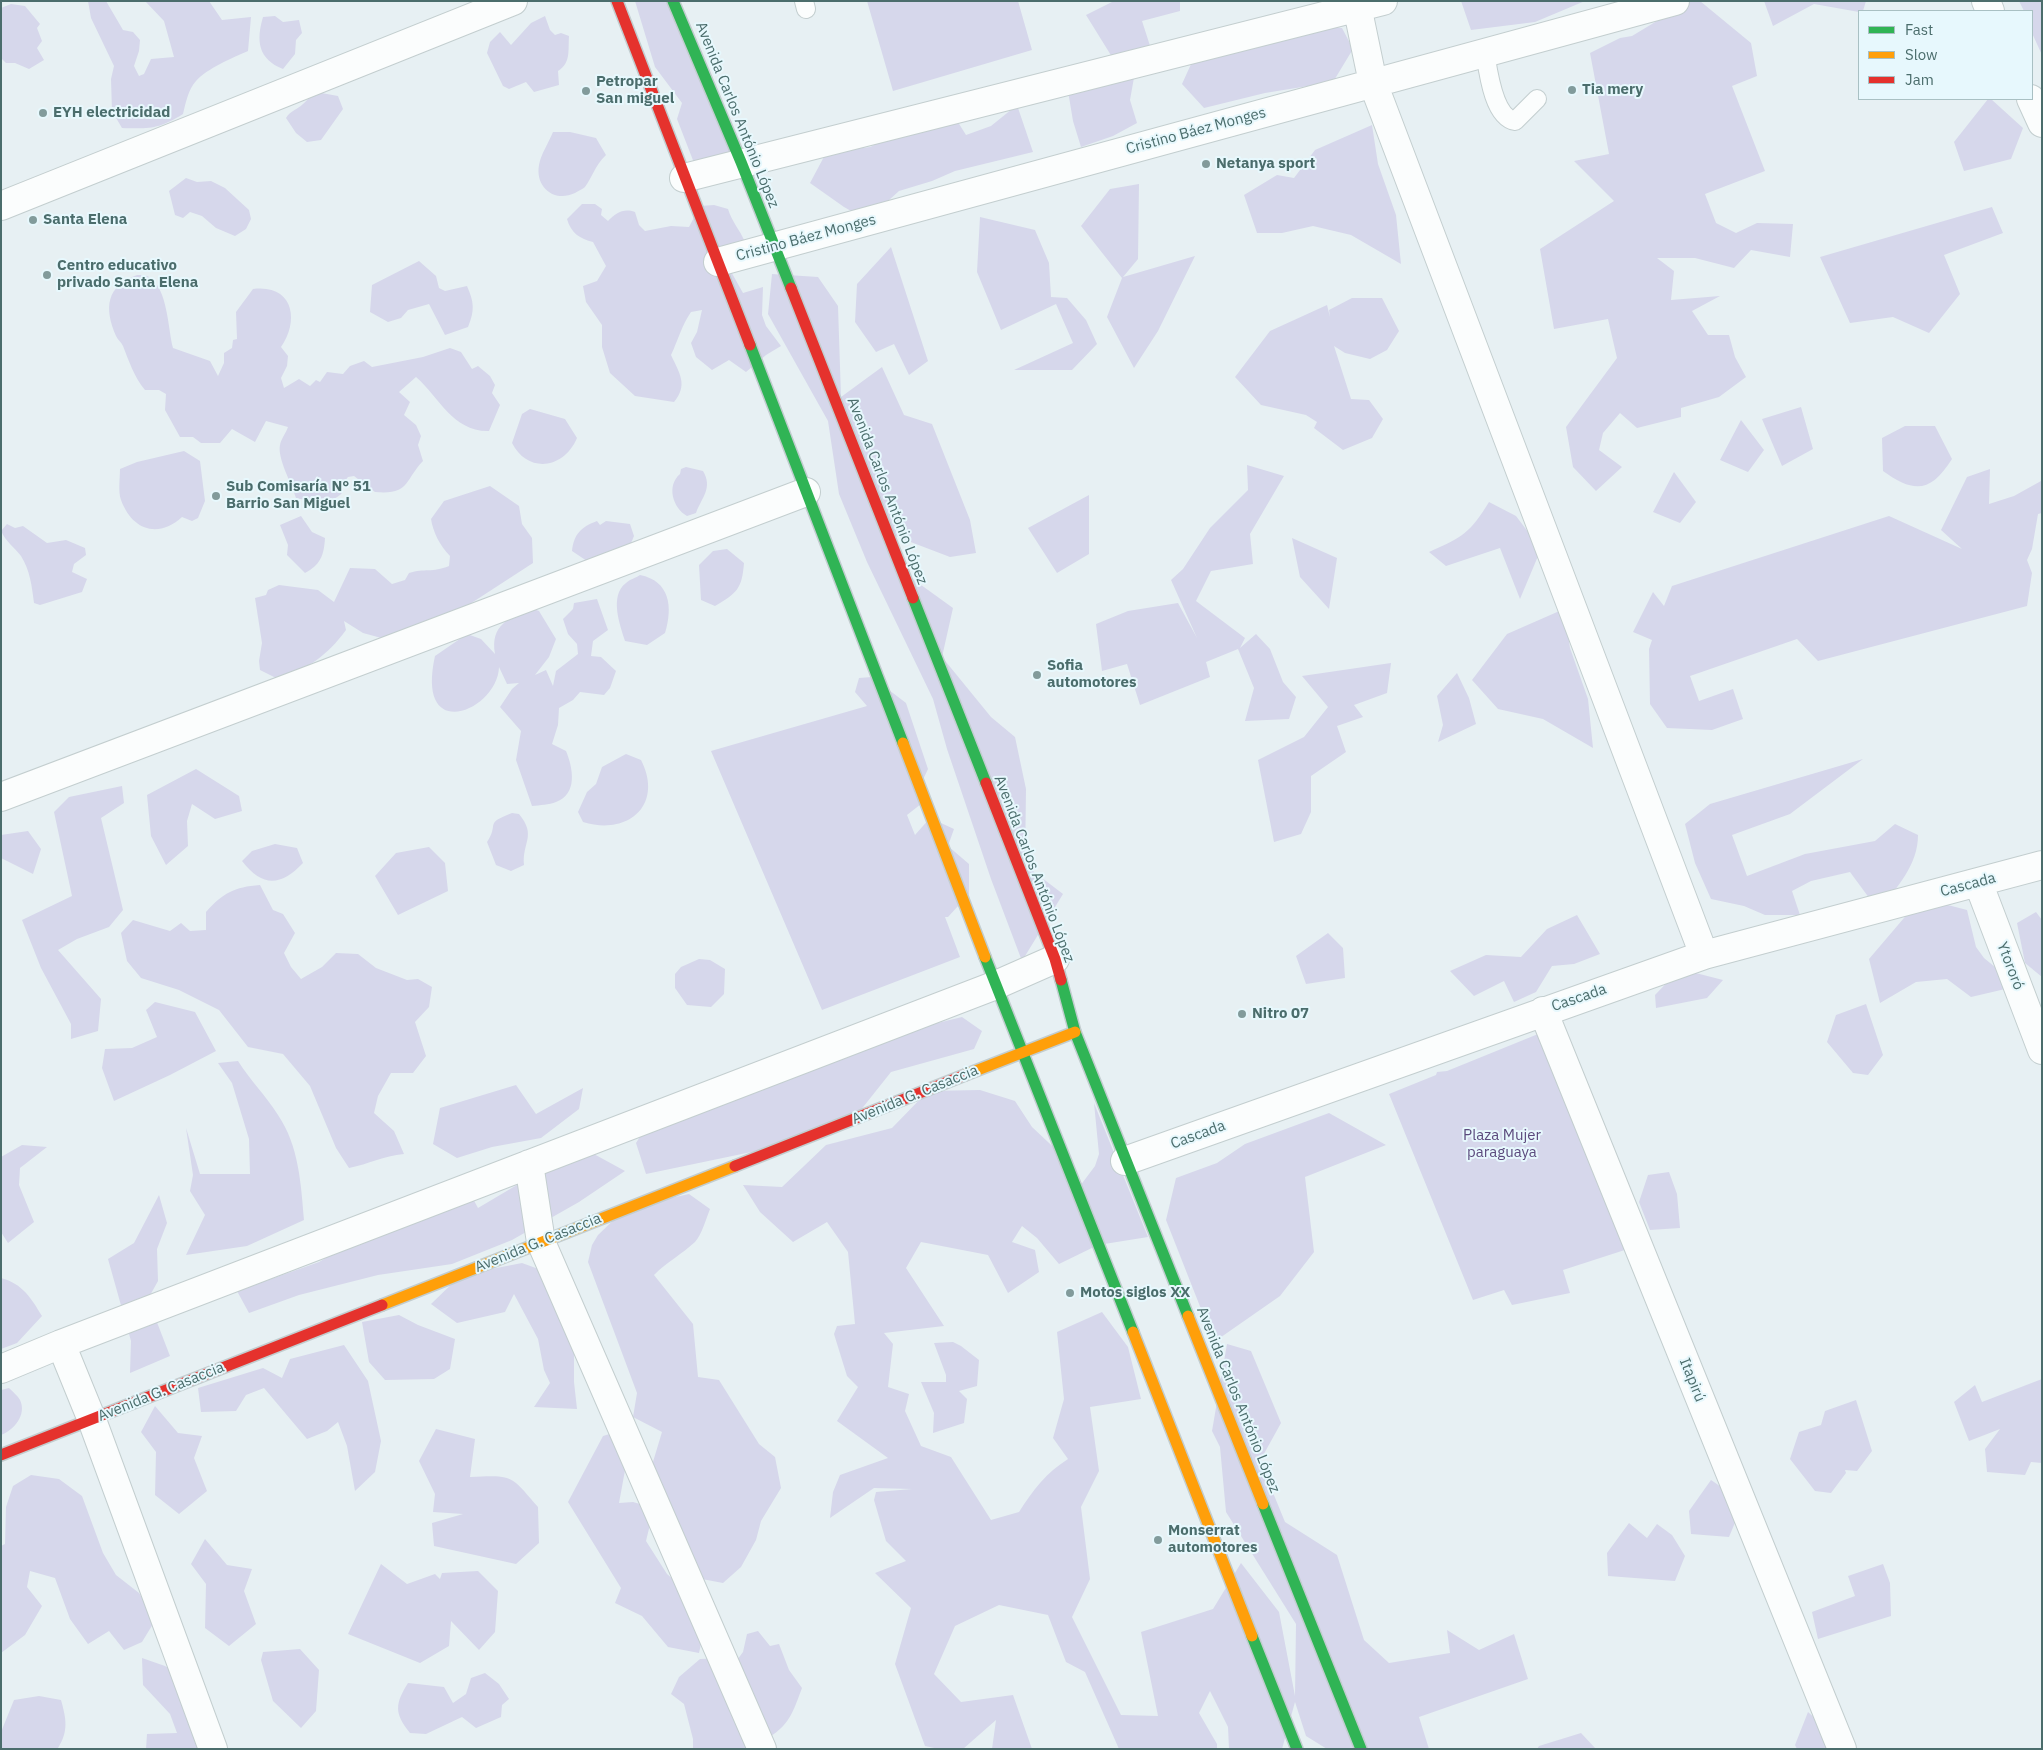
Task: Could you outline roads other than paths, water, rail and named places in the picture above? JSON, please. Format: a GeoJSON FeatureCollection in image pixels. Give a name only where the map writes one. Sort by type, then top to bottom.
{"type":"FeatureCollection","features":[{"type":"Feature","properties":{"kind":"main road"},"geometry":{"type":"LineString","coordinates":[[617,1],[1022,1052],[1297,1749]]}},
{"type":"Feature","properties":{"kind":"main road","name":"Avenida Carlos António López"},"geometry":{"type":"LineString","coordinates":[[674,1],[741,162],[1055,959],[1074,1032],[1361,1749]]}},
{"type":"Feature","properties":{"kind":"main road","name":"Avenida G. Casaccia"},"geometry":{"type":"LineString","coordinates":[[1,1455],[1074,1032]]}},
{"type":"Feature","properties":{"kind":"street"},"geometry":{"type":"LineString","coordinates":[[1,206],[513,1]]}},
{"type":"Feature","properties":{"kind":"street","name":"Cristino Báez Monges"},"geometry":{"type":"LineString","coordinates":[[718,262],[1675,1]]}},
{"type":"Feature","properties":{"kind":"street"},"geometry":{"type":"LineString","coordinates":[[684,178],[1366,3],[1373,83],[1704,955]]}},
{"type":"Feature","properties":{"kind":"street"},"geometry":{"type":"LineString","coordinates":[[2030,100],[2042,123]]}},
{"type":"Feature","properties":{"kind":"street"},"geometry":{"type":"LineString","coordinates":[[1,797],[806,492]]}},
{"type":"Feature","properties":{"kind":"street","name":"Cascada"},"geometry":{"type":"LineString","coordinates":[[1125,1160],[1704,955],[2042,865]]}},
{"type":"Feature","properties":{"kind":"street","name":"Ytororó"},"geometry":{"type":"LineString","coordinates":[[1978,882],[2042,1050]]}},
{"type":"Feature","properties":{"kind":"street"},"geometry":{"type":"LineString","coordinates":[[1,1369],[61,1344],[996,984],[1055,959]]}},
{"type":"Feature","properties":{"kind":"street","name":"Itapirú"},"geometry":{"type":"LineString","coordinates":[[1543,1011],[1842,1749]]}},
{"type":"Feature","properties":{"kind":"street"},"geometry":{"type":"LineString","coordinates":[[529,1164],[541,1242],[762,1749]]}},
{"type":"Feature","properties":{"kind":"street"},"geometry":{"type":"LineString","coordinates":[[61,1344],[92,1420],[213,1749]]}},
{"type":"Feature","properties":{"kind":"lane"},"geometry":{"type":"LineString","coordinates":[[1485,52],[1492,92],[1503,114],[1509,120],[1515,120],[1537,99]]}},
{"type":"Feature","properties":{"kind":"place","name":"Tia mery"},"geometry":{"type":"Point","coordinates":[1572,90]}},
{"type":"Feature","properties":{"kind":"place","name":"Petropar San miguel"},"geometry":{"type":"Point","coordinates":[586,91]}},
{"type":"Feature","properties":{"kind":"place","name":"EYH electricidad"},"geometry":{"type":"Point","coordinates":[43,113]}},
{"type":"Feature","properties":{"kind":"place","name":"Netanya sport"},"geometry":{"type":"Point","coordinates":[1206,164]}},
{"type":"Feature","properties":{"kind":"place","name":"Santa Elena"},"geometry":{"type":"Point","coordinates":[33,220]}},
{"type":"Feature","properties":{"kind":"place","name":"Centro educativo privado Santa Elena"},"geometry":{"type":"Point","coordinates":[47,275]}},
{"type":"Feature","properties":{"kind":"place","name":"Sub Comisaría N° 51 Barrio San Miguel"},"geometry":{"type":"Point","coordinates":[216,496]}},
{"type":"Feature","properties":{"kind":"place","name":"Sofia automotores"},"geometry":{"type":"Point","coordinates":[1037,675]}},
{"type":"Feature","properties":{"kind":"place","name":"Nitro 07"},"geometry":{"type":"Point","coordinates":[1242,1014]}},
{"type":"Feature","properties":{"kind":"place","name":"Motos siglos XX"},"geometry":{"type":"Point","coordinates":[1070,1293]}},
{"type":"Feature","properties":{"kind":"place","name":"Monserrat automotores"},"geometry":{"type":"Point","coordinates":[1158,1540]}},
{"type":"Feature","properties":{"kind":"park label","name":"Plaza Mujer paraguaya"},"geometry":{"type":"Point","coordinates":[1502,1144]}}]}
